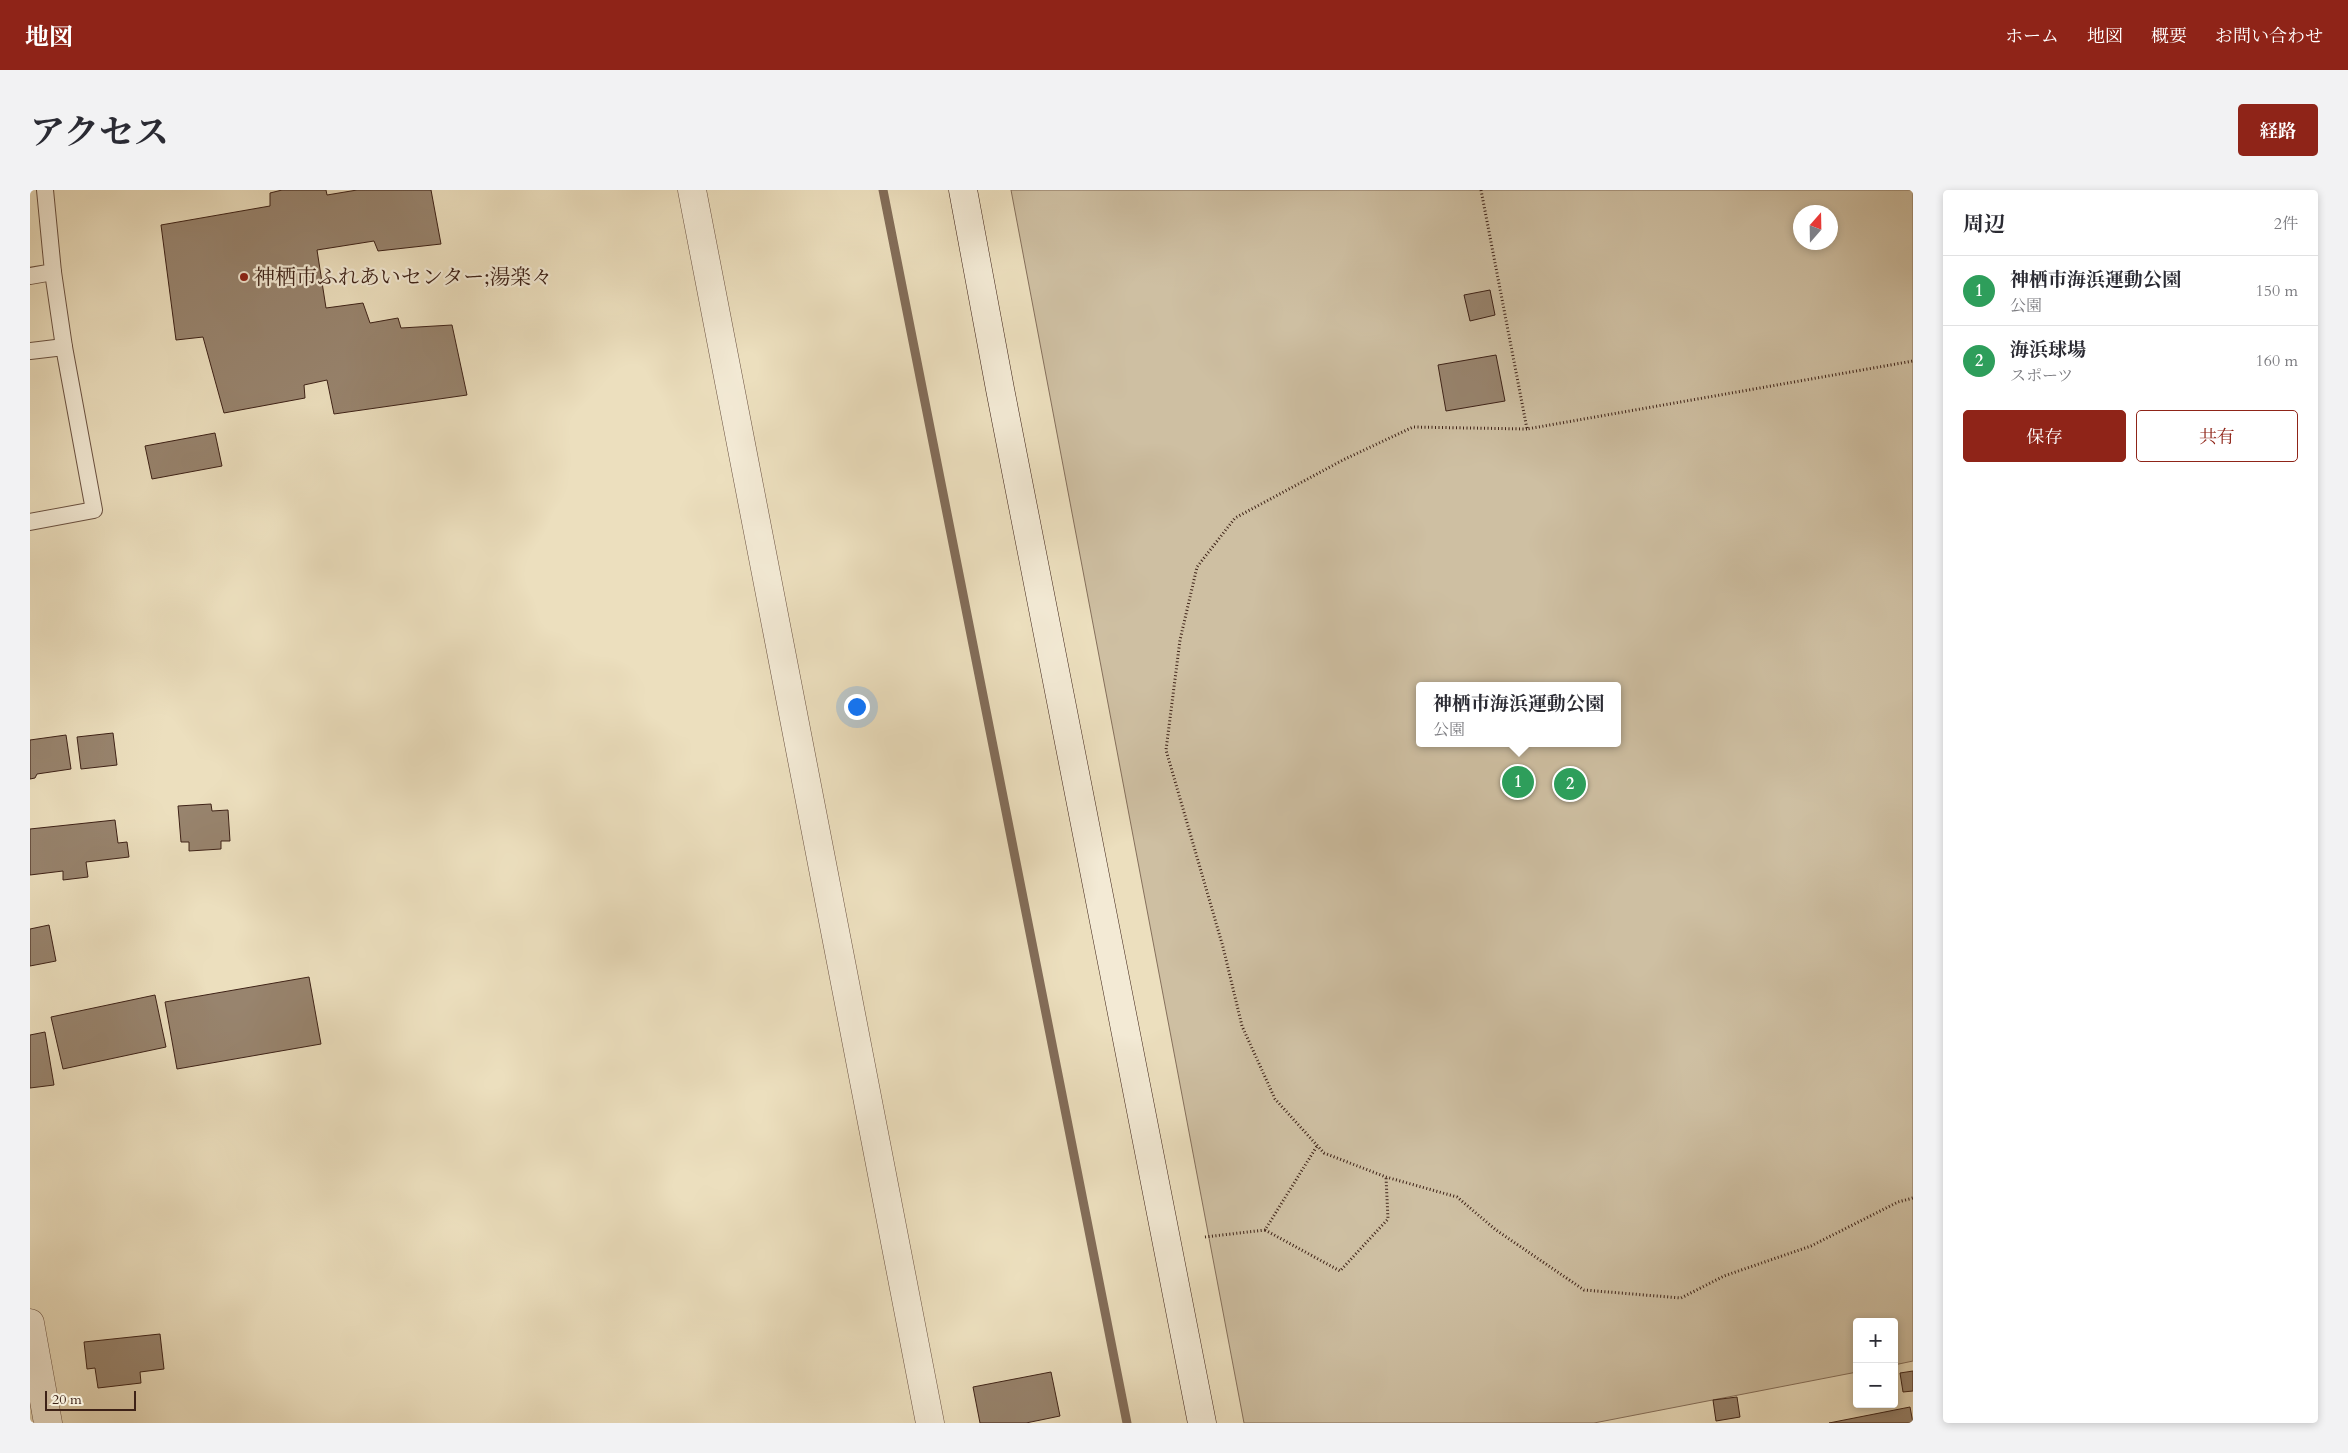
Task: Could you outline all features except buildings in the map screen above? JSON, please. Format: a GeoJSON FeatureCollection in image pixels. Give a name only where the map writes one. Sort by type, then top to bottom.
{"type":"FeatureCollection","features":[{"type":"Feature","properties":{"kind":"street"},"geometry":{"type":"LineString","coordinates":[[692,190],[930,1423]]}},
{"type":"Feature","properties":{"kind":"street"},"geometry":{"type":"LineString","coordinates":[[964,190],[1000,389],[1202,1423]]}},
{"type":"Feature","properties":{"kind":"street"},"geometry":{"type":"LineString","coordinates":[[30,1323],[48,1423]]}},
{"type":"Feature","properties":{"kind":"lane"},"geometry":{"type":"LineString","coordinates":[[30,522],[94,510],[64,346],[53,272],[45,190]]}},
{"type":"Feature","properties":{"kind":"lane"},"geometry":{"type":"LineString","coordinates":[[30,276],[53,272]]}},
{"type":"Feature","properties":{"kind":"lane"},"geometry":{"type":"LineString","coordinates":[[30,351],[64,346]]}},
{"type":"Feature","properties":{"kind":"path"},"geometry":{"type":"LineString","coordinates":[[1481,190],[1527,429]]}},
{"type":"Feature","properties":{"kind":"path"},"geometry":{"type":"LineString","coordinates":[[1913,361],[1527,429],[1413,427],[1343,460],[1235,518],[1197,567],[1180,640],[1166,750],[1223,947],[1242,1026],[1275,1099],[1324,1153],[1386,1177],[1457,1197],[1496,1230],[1584,1290],[1681,1298],[1724,1276],[1811,1246],[1898,1202],[1913,1198]]}},
{"type":"Feature","properties":{"kind":"path"},"geometry":{"type":"LineString","coordinates":[[1265,1230],[1318,1146]]}},
{"type":"Feature","properties":{"kind":"path"},"geometry":{"type":"LineString","coordinates":[[1205,1238],[1265,1230],[1340,1271],[1388,1219],[1386,1177]]}},
{"type":"Feature","properties":{"kind":"shaded area"},"geometry":{"type":"Polygon","coordinates":[[[1011,190],[1913,190],[1913,1361],[1898,1364],[1898,1318],[1853,1318],[1853,1373],[1594,1423],[1244,1423],[1011,190]]]}},
{"type":"Feature","properties":{"kind":"waterway"},"geometry":{"type":"LineString","coordinates":[[883,190],[1127,1423]]}},
{"type":"Feature","properties":{"kind":"place","name":"神栖市ふれあいセンター;湯楽々"},"geometry":{"type":"Point","coordinates":[244,277]}},
{"type":"Feature","properties":{"kind":"place","name":"神栖市海浜運動公園"},"geometry":{"type":"Point","coordinates":[1518,782]}},
{"type":"Feature","properties":{"kind":"place","name":"海浜球場"},"geometry":{"type":"Point","coordinates":[1570,784]}}]}
